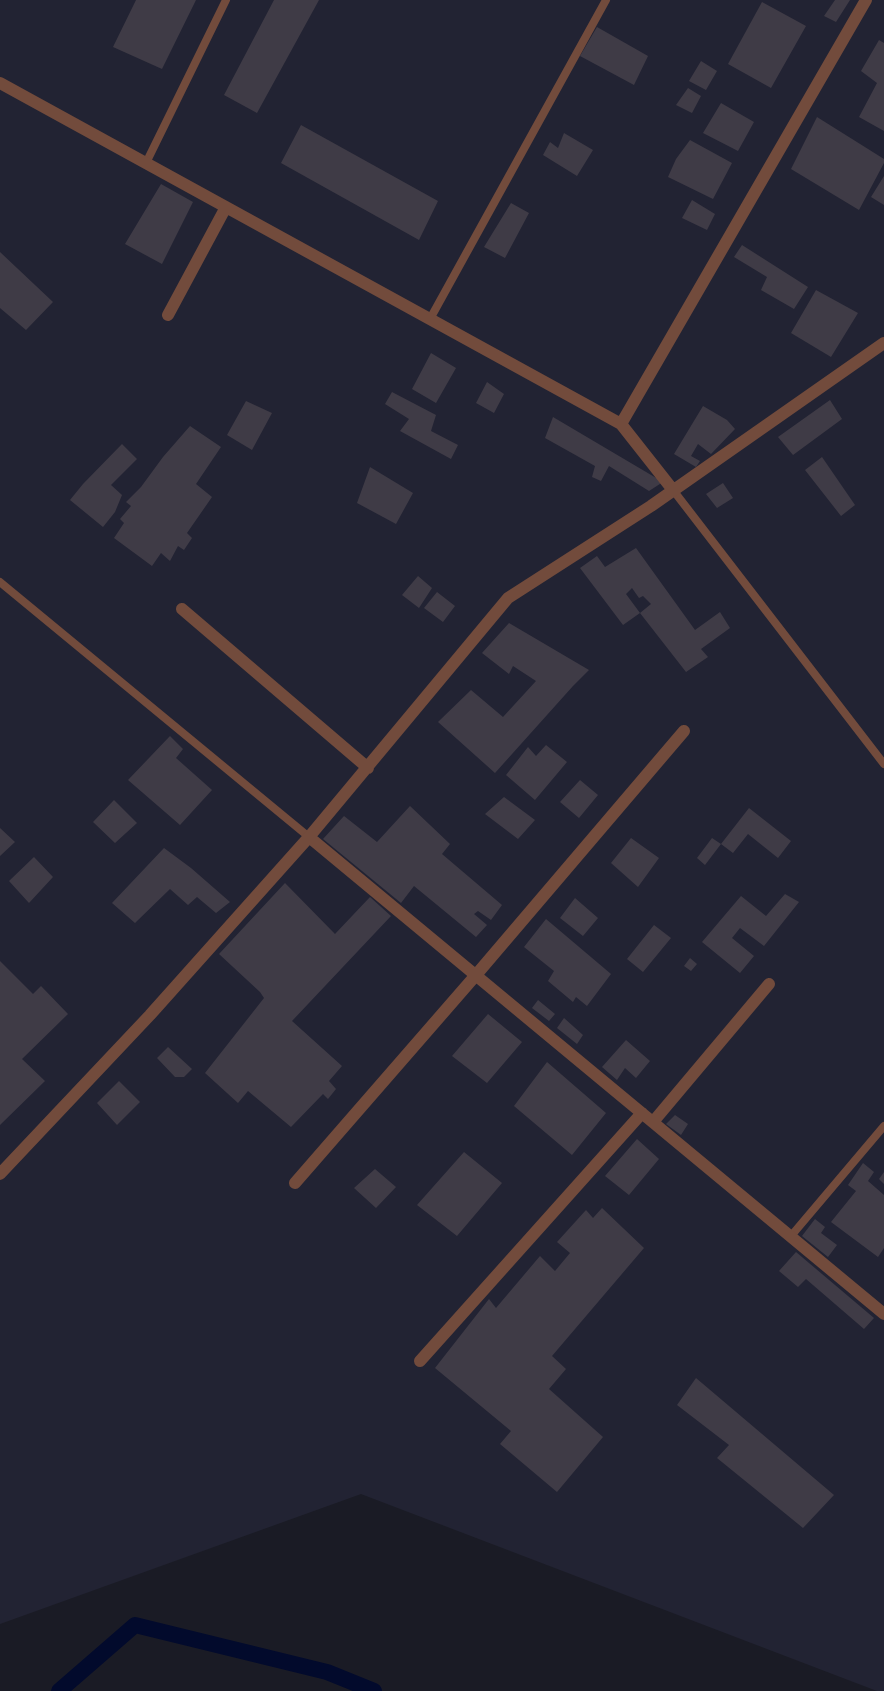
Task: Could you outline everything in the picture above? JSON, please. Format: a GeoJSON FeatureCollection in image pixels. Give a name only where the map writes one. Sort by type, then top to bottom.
{"type":"FeatureCollection","features":[{"type":"Feature","properties":{"kind":"street"},"geometry":{"type":"LineString","coordinates":[[621,424],[866,0]]}},
{"type":"Feature","properties":{"kind":"street"},"geometry":{"type":"LineString","coordinates":[[0,83],[621,424],[673,490]]}},
{"type":"Feature","properties":{"kind":"street"},"geometry":{"type":"LineString","coordinates":[[168,315],[226,207]]}},
{"type":"Feature","properties":{"kind":"street"},"geometry":{"type":"LineString","coordinates":[[0,1172],[150,1014],[309,837],[508,598],[673,490],[884,343]]}},
{"type":"Feature","properties":{"kind":"street"},"geometry":{"type":"LineString","coordinates":[[182,609],[368,768]]}},
{"type":"Feature","properties":{"kind":"street"},"geometry":{"type":"LineString","coordinates":[[295,1183],[476,975],[684,731]]}},
{"type":"Feature","properties":{"kind":"street"},"geometry":{"type":"LineString","coordinates":[[309,837],[884,1314]]}},
{"type":"Feature","properties":{"kind":"street"},"geometry":{"type":"LineString","coordinates":[[653,1122],[769,984]]}},
{"type":"Feature","properties":{"kind":"street"},"geometry":{"type":"LineString","coordinates":[[420,1361],[642,1113]]}},
{"type":"Feature","properties":{"kind":"lane"},"geometry":{"type":"LineString","coordinates":[[146,163],[226,0]]}},
{"type":"Feature","properties":{"kind":"lane"},"geometry":{"type":"LineString","coordinates":[[430,319],[606,0]]}},
{"type":"Feature","properties":{"kind":"lane"},"geometry":{"type":"LineString","coordinates":[[673,490],[884,764]]}},
{"type":"Feature","properties":{"kind":"lane"},"geometry":{"type":"LineString","coordinates":[[0,582],[309,837]]}},
{"type":"Feature","properties":{"kind":"lane"},"geometry":{"type":"LineString","coordinates":[[791,1236],[884,1126]]}},
{"type":"Feature","properties":{"kind":"shaded area"},"geometry":{"type":"Polygon","coordinates":[[[0,0],[884,0],[884,1691],[877,1691],[361,1494],[0,1624],[0,0]]]}},
{"type":"Feature","properties":{"kind":"building"},"geometry":{"type":"Polygon","coordinates":[[[136,0],[196,0],[162,69],[113,47],[136,0]]]}},
{"type":"Feature","properties":{"kind":"building"},"geometry":{"type":"Polygon","coordinates":[[[274,0],[319,0],[257,113],[224,95],[274,0]]]}},
{"type":"Feature","properties":{"kind":"building"},"geometry":{"type":"Polygon","coordinates":[[[835,0],[850,0],[836,22],[824,16],[835,0]]]}},
{"type":"Feature","properties":{"kind":"building"},"geometry":{"type":"Polygon","coordinates":[[[762,2],[806,26],[771,88],[728,64],[762,2]]]}},
{"type":"Feature","properties":{"kind":"building"},"geometry":{"type":"Polygon","coordinates":[[[597,27],[648,56],[634,85],[580,56],[597,27]]]}},
{"type":"Feature","properties":{"kind":"building"},"geometry":{"type":"Polygon","coordinates":[[[879,40],[884,43],[884,131],[859,117],[877,83],[861,71],[879,40]]]}},
{"type":"Feature","properties":{"kind":"building"},"geometry":{"type":"Polygon","coordinates":[[[701,61],[717,71],[706,90],[689,81],[701,61]]]}},
{"type":"Feature","properties":{"kind":"building"},"geometry":{"type":"Polygon","coordinates":[[[688,88],[701,96],[692,113],[676,105],[688,88]]]}},
{"type":"Feature","properties":{"kind":"building"},"geometry":{"type":"Polygon","coordinates":[[[721,103],[754,122],[738,151],[703,133],[721,103]]]}},
{"type":"Feature","properties":{"kind":"building"},"geometry":{"type":"Polygon","coordinates":[[[817,117],[884,159],[884,163],[859,210],[791,169],[817,117]]]}},
{"type":"Feature","properties":{"kind":"building"},"geometry":{"type":"Polygon","coordinates":[[[301,125],[438,201],[419,240],[281,163],[301,125]]]}},
{"type":"Feature","properties":{"kind":"building"},"geometry":{"type":"Polygon","coordinates":[[[564,133],[593,150],[577,176],[543,155],[550,142],[558,148],[564,133]]]}},
{"type":"Feature","properties":{"kind":"building"},"geometry":{"type":"Polygon","coordinates":[[[690,140],[732,163],[713,199],[668,177],[676,159],[690,140]]]}},
{"type":"Feature","properties":{"kind":"building"},"geometry":{"type":"Polygon","coordinates":[[[884,176],[884,205],[871,197],[884,176]]]}},
{"type":"Feature","properties":{"kind":"building"},"geometry":{"type":"Polygon","coordinates":[[[161,184],[193,202],[162,264],[125,244],[161,184]]]}},
{"type":"Feature","properties":{"kind":"building"},"geometry":{"type":"Polygon","coordinates":[[[692,200],[715,214],[707,230],[682,218],[692,200]]]}},
{"type":"Feature","properties":{"kind":"building"},"geometry":{"type":"Polygon","coordinates":[[[511,203],[529,213],[505,258],[484,247],[511,203]]]}},
{"type":"Feature","properties":{"kind":"building"},"geometry":{"type":"Polygon","coordinates":[[[742,245],[808,287],[794,309],[761,290],[767,277],[734,257],[742,245]]]}},
{"type":"Feature","properties":{"kind":"building"},"geometry":{"type":"Polygon","coordinates":[[[0,252],[53,302],[26,330],[0,308],[0,252]]]}},
{"type":"Feature","properties":{"kind":"building"},"geometry":{"type":"Polygon","coordinates":[[[816,290],[858,313],[831,357],[791,333],[816,290]]]}},
{"type":"Feature","properties":{"kind":"building"},"geometry":{"type":"Polygon","coordinates":[[[431,353],[456,368],[436,403],[412,389],[431,353]]]}},
{"type":"Feature","properties":{"kind":"building"},"geometry":{"type":"Polygon","coordinates":[[[487,382],[504,394],[494,413],[476,403],[487,382]]]}},
{"type":"Feature","properties":{"kind":"building"},"geometry":{"type":"Polygon","coordinates":[[[392,392],[436,415],[431,431],[458,445],[451,459],[400,431],[409,419],[385,404],[392,392]]]}},
{"type":"Feature","properties":{"kind":"building"},"geometry":{"type":"Polygon","coordinates":[[[830,400],[842,419],[793,455],[778,437],[830,400]]]}},
{"type":"Feature","properties":{"kind":"building"},"geometry":{"type":"Polygon","coordinates":[[[246,401],[272,413],[252,450],[227,435],[246,401]]]}},
{"type":"Feature","properties":{"kind":"building"},"geometry":{"type":"Polygon","coordinates":[[[703,406],[727,420],[735,429],[711,454],[698,444],[691,456],[700,461],[696,467],[674,454],[703,406]]]}},
{"type":"Feature","properties":{"kind":"building"},"geometry":{"type":"Polygon","coordinates":[[[553,417],[663,482],[649,491],[609,466],[601,481],[592,477],[595,466],[545,438],[553,417]]]}},
{"type":"Feature","properties":{"kind":"building"},"geometry":{"type":"Polygon","coordinates":[[[190,426],[221,447],[196,484],[212,497],[187,533],[192,538],[184,550],[178,546],[170,561],[161,553],[152,566],[114,538],[124,523],[120,519],[131,506],[126,502],[141,487],[163,457],[190,426]]]}},
{"type":"Feature","properties":{"kind":"building"},"geometry":{"type":"Polygon","coordinates":[[[122,444],[137,459],[111,485],[122,495],[115,512],[103,527],[70,500],[83,484],[122,444]]]}},
{"type":"Feature","properties":{"kind":"building"},"geometry":{"type":"Polygon","coordinates":[[[822,457],[855,505],[841,516],[805,470],[822,457]]]}},
{"type":"Feature","properties":{"kind":"building"},"geometry":{"type":"Polygon","coordinates":[[[370,467],[413,493],[396,524],[357,503],[370,467]]]}},
{"type":"Feature","properties":{"kind":"building"},"geometry":{"type":"Polygon","coordinates":[[[723,483],[733,498],[717,508],[706,494],[723,483]]]}},
{"type":"Feature","properties":{"kind":"building"},"geometry":{"type":"Polygon","coordinates":[[[636,548],[695,630],[720,612],[730,628],[701,649],[708,657],[686,672],[640,613],[623,625],[580,568],[597,556],[605,567],[636,548]],[[632,588],[626,594],[640,613],[651,604],[643,596],[639,598],[632,588]]]}},
{"type":"Feature","properties":{"kind":"building"},"geometry":{"type":"Polygon","coordinates":[[[418,576],[432,588],[419,608],[402,595],[418,576]]]}},
{"type":"Feature","properties":{"kind":"building"},"geometry":{"type":"Polygon","coordinates":[[[437,592],[455,606],[443,622],[424,608],[437,592]]]}},
{"type":"Feature","properties":{"kind":"building"},"geometry":{"type":"Polygon","coordinates":[[[509,623],[589,670],[495,773],[438,722],[471,690],[503,717],[536,681],[513,666],[509,674],[482,653],[509,623]]]}},
{"type":"Feature","properties":{"kind":"building"},"geometry":{"type":"Polygon","coordinates":[[[170,736],[183,749],[176,758],[212,790],[180,825],[128,780],[170,736]]]}},
{"type":"Feature","properties":{"kind":"building"},"geometry":{"type":"Polygon","coordinates":[[[546,745],[567,762],[535,800],[506,775],[528,747],[536,756],[546,745]]]}},
{"type":"Feature","properties":{"kind":"building"},"geometry":{"type":"Polygon","coordinates":[[[580,780],[598,795],[579,818],[560,802],[580,780]]]}},
{"type":"Feature","properties":{"kind":"building"},"geometry":{"type":"Polygon","coordinates":[[[504,797],[535,820],[518,839],[485,814],[504,797]]]}},
{"type":"Feature","properties":{"kind":"building"},"geometry":{"type":"Polygon","coordinates":[[[114,800],[137,823],[115,843],[93,822],[114,800]]]}},
{"type":"Feature","properties":{"kind":"building"},"geometry":{"type":"Polygon","coordinates":[[[410,806],[450,844],[442,854],[502,905],[491,920],[478,911],[474,914],[487,925],[476,937],[414,886],[401,903],[323,839],[344,816],[377,842],[410,806]]]}},
{"type":"Feature","properties":{"kind":"building"},"geometry":{"type":"Polygon","coordinates":[[[749,808],[791,841],[778,858],[748,834],[733,853],[721,844],[749,808]]]}},
{"type":"Feature","properties":{"kind":"building"},"geometry":{"type":"Polygon","coordinates":[[[0,828],[15,842],[0,856],[0,828]]]}},
{"type":"Feature","properties":{"kind":"building"},"geometry":{"type":"Polygon","coordinates":[[[631,838],[659,858],[638,887],[611,863],[631,838]]]}},
{"type":"Feature","properties":{"kind":"building"},"geometry":{"type":"Polygon","coordinates":[[[712,838],[721,844],[705,865],[697,858],[712,838]]]}},
{"type":"Feature","properties":{"kind":"building"},"geometry":{"type":"Polygon","coordinates":[[[164,848],[191,868],[230,902],[216,913],[197,897],[188,905],[170,889],[135,923],[112,903],[164,848]]]}},
{"type":"Feature","properties":{"kind":"building"},"geometry":{"type":"Polygon","coordinates":[[[34,857],[53,877],[29,903],[9,881],[34,857]]]}},
{"type":"Feature","properties":{"kind":"building"},"geometry":{"type":"Polygon","coordinates":[[[285,883],[335,934],[370,897],[391,916],[292,1021],[342,1066],[329,1081],[336,1089],[328,1099],[323,1094],[291,1127],[248,1091],[238,1103],[205,1073],[264,998],[260,992],[219,954],[285,883]]]}},
{"type":"Feature","properties":{"kind":"building"},"geometry":{"type":"Polygon","coordinates":[[[785,894],[799,902],[764,946],[740,928],[732,938],[754,956],[740,973],[702,942],[741,896],[766,916],[785,894]]]}},
{"type":"Feature","properties":{"kind":"building"},"geometry":{"type":"Polygon","coordinates":[[[575,898],[598,918],[583,936],[560,918],[575,898]]]}},
{"type":"Feature","properties":{"kind":"building"},"geometry":{"type":"Polygon","coordinates":[[[546,919],[611,974],[587,1006],[576,997],[573,1002],[548,981],[554,971],[524,947],[546,919]]]}},
{"type":"Feature","properties":{"kind":"building"},"geometry":{"type":"Polygon","coordinates":[[[654,925],[671,938],[643,972],[627,959],[654,925]]]}},
{"type":"Feature","properties":{"kind":"building"},"geometry":{"type":"Polygon","coordinates":[[[690,958],[697,964],[691,971],[684,966],[690,958]]]}},
{"type":"Feature","properties":{"kind":"building"},"geometry":{"type":"Polygon","coordinates":[[[0,961],[33,994],[41,986],[68,1014],[22,1059],[45,1081],[0,1125],[0,961]]]}},
{"type":"Feature","properties":{"kind":"building"},"geometry":{"type":"Polygon","coordinates":[[[538,1000],[555,1014],[549,1021],[532,1008],[538,1000]]]}},
{"type":"Feature","properties":{"kind":"building"},"geometry":{"type":"Polygon","coordinates":[[[488,1014],[522,1042],[487,1083],[452,1056],[488,1014]]]}},
{"type":"Feature","properties":{"kind":"building"},"geometry":{"type":"Polygon","coordinates":[[[564,1018],[583,1035],[577,1044],[557,1028],[564,1018]]]}},
{"type":"Feature","properties":{"kind":"building"},"geometry":{"type":"Polygon","coordinates":[[[626,1040],[650,1061],[636,1078],[625,1068],[617,1080],[602,1067],[626,1040]]]}},
{"type":"Feature","properties":{"kind":"building"},"geometry":{"type":"Polygon","coordinates":[[[168,1047],[192,1069],[184,1077],[175,1077],[157,1058],[168,1047]]]}},
{"type":"Feature","properties":{"kind":"building"},"geometry":{"type":"Polygon","coordinates":[[[547,1062],[606,1113],[572,1155],[514,1106],[547,1062]]]}},
{"type":"Feature","properties":{"kind":"building"},"geometry":{"type":"Polygon","coordinates":[[[119,1081],[140,1102],[117,1125],[97,1103],[119,1081]]]}},
{"type":"Feature","properties":{"kind":"building"},"geometry":{"type":"Polygon","coordinates":[[[675,1115],[688,1124],[681,1135],[666,1124],[675,1115]]]}},
{"type":"Feature","properties":{"kind":"building"},"geometry":{"type":"Polygon","coordinates":[[[637,1139],[659,1159],[629,1195],[605,1176],[637,1139]]]}},
{"type":"Feature","properties":{"kind":"building"},"geometry":{"type":"Polygon","coordinates":[[[464,1152],[502,1183],[457,1236],[417,1205],[464,1152]]]}},
{"type":"Feature","properties":{"kind":"building"},"geometry":{"type":"Polygon","coordinates":[[[863,1163],[874,1172],[868,1181],[884,1195],[884,1248],[878,1257],[831,1222],[856,1191],[848,1185],[863,1163]]]}},
{"type":"Feature","properties":{"kind":"building"},"geometry":{"type":"Polygon","coordinates":[[[375,1169],[396,1187],[376,1208],[354,1188],[375,1169]]]}},
{"type":"Feature","properties":{"kind":"building"},"geometry":{"type":"Polygon","coordinates":[[[884,1172],[884,1184],[879,1179],[884,1172]]]}},
{"type":"Feature","properties":{"kind":"building"},"geometry":{"type":"Polygon","coordinates":[[[602,1208],[644,1248],[552,1356],[566,1369],[549,1389],[603,1437],[557,1492],[500,1444],[511,1431],[435,1368],[489,1299],[496,1308],[540,1256],[555,1271],[570,1253],[557,1242],[586,1210],[593,1218],[602,1208]]]}},
{"type":"Feature","properties":{"kind":"building"},"geometry":{"type":"Polygon","coordinates":[[[815,1219],[825,1227],[821,1233],[837,1245],[828,1257],[802,1236],[815,1219]]]}},
{"type":"Feature","properties":{"kind":"building"},"geometry":{"type":"Polygon","coordinates":[[[796,1252],[874,1318],[864,1329],[806,1279],[798,1287],[779,1271],[796,1252]]]}},
{"type":"Feature","properties":{"kind":"building"},"geometry":{"type":"Polygon","coordinates":[[[696,1378],[834,1495],[803,1528],[717,1458],[729,1445],[677,1405],[696,1378]]]}},
{"type":"Feature","properties":{"kind":"waterway"},"geometry":{"type":"LineString","coordinates":[[59,1691],[135,1625],[327,1672],[374,1691]]}}]}
